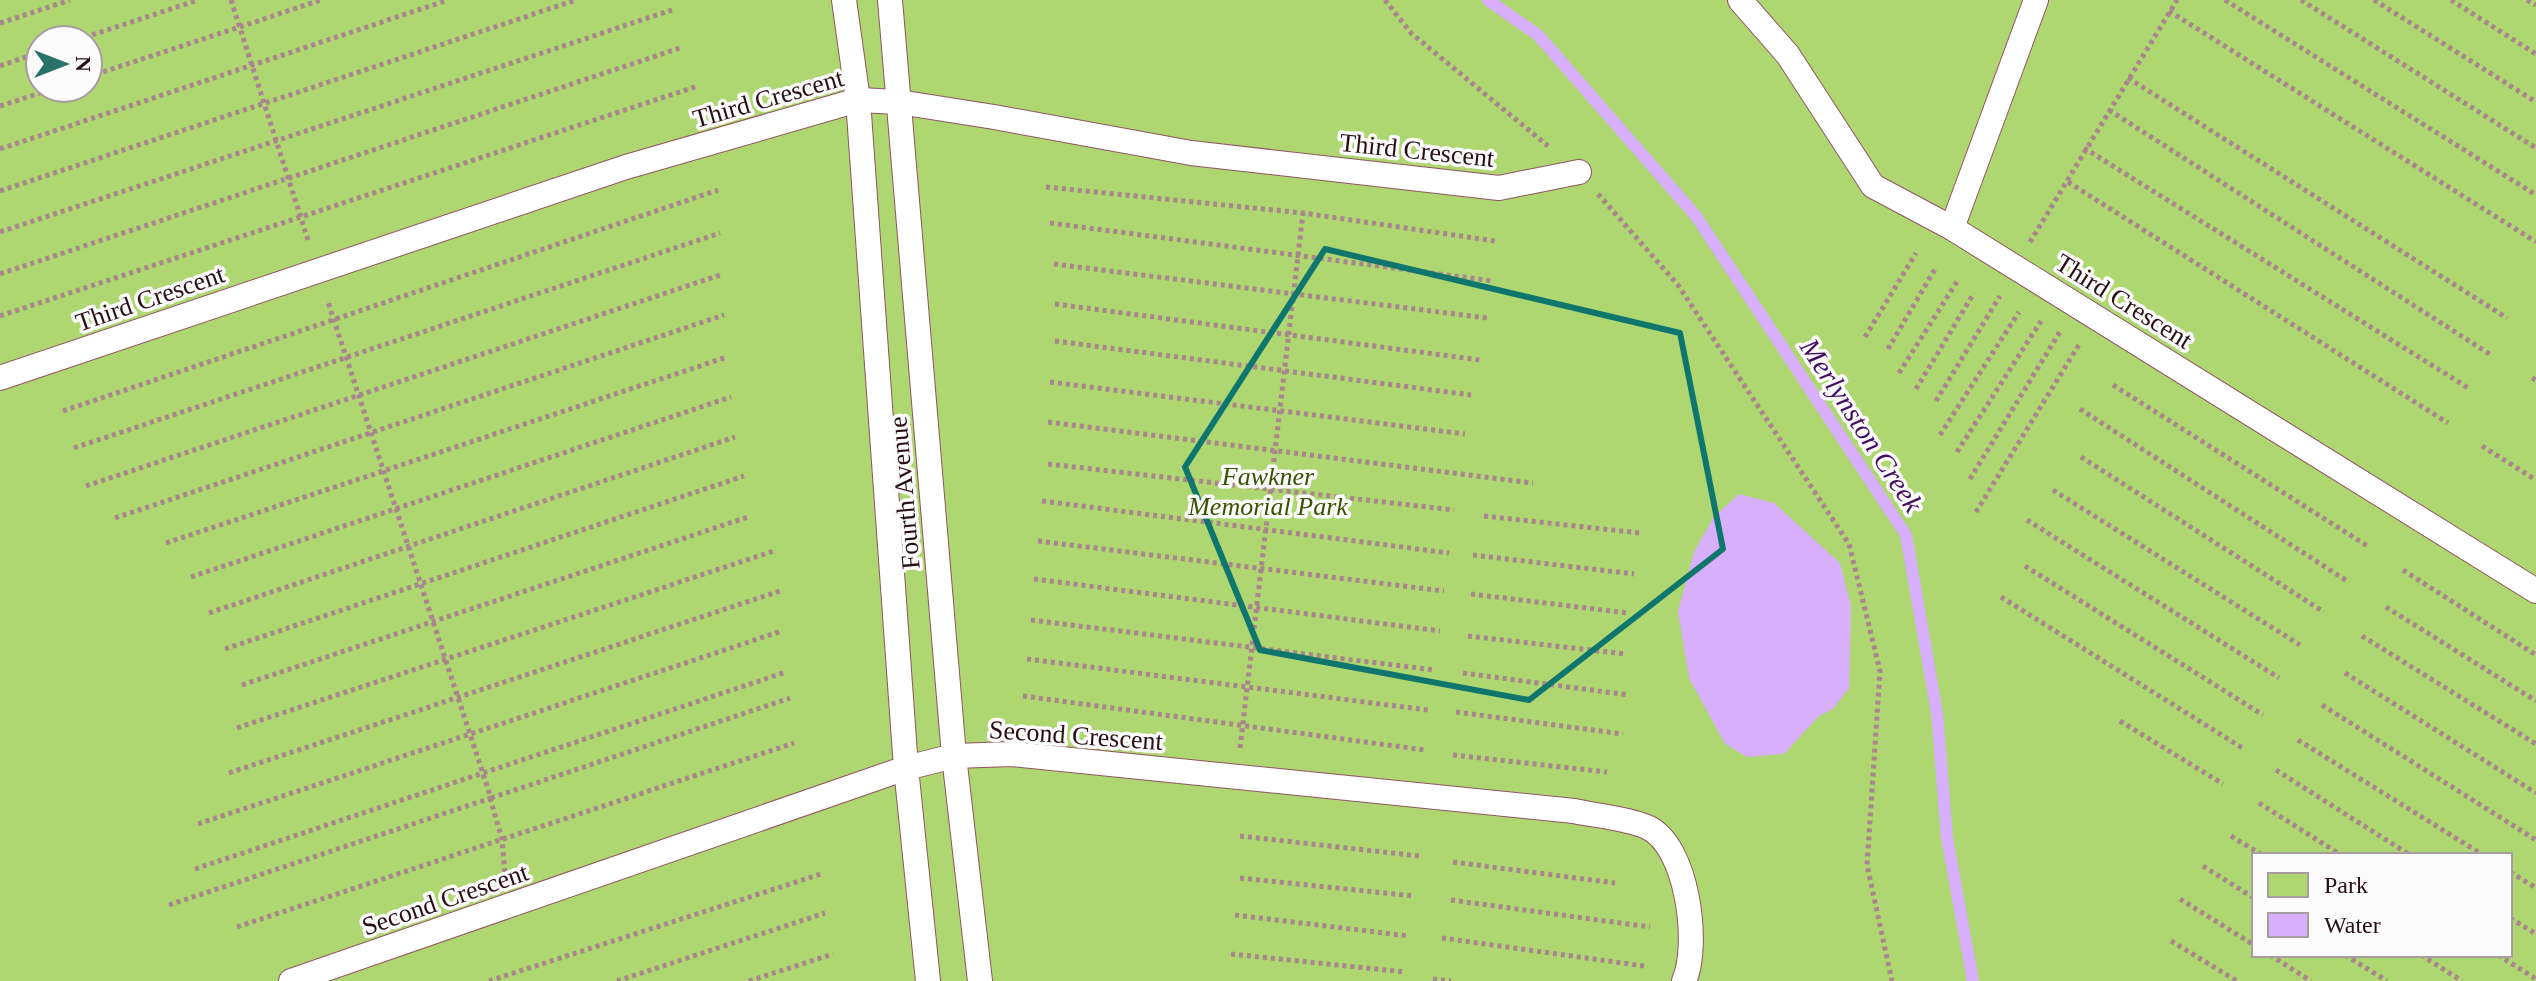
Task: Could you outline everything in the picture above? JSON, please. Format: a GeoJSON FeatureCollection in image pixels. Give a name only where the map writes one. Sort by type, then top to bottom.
{"type":"FeatureCollection","features":[{"type":"Feature","properties":{"kind":"lane","name":"Fourth Avenue"},"geometry":{"type":"LineString","coordinates":[[844,0],[858,100],[906,768],[928,981]]}},
{"type":"Feature","properties":{"kind":"lane","name":"Fourth Avenue"},"geometry":{"type":"LineString","coordinates":[[890,0],[954,756],[980,981]]}},
{"type":"Feature","properties":{"kind":"lane","name":"Third Crescent"},"geometry":{"type":"LineString","coordinates":[[1740,0],[1788,55],[1873,186],[2016,267],[2536,591]]}},
{"type":"Feature","properties":{"kind":"lane"},"geometry":{"type":"LineString","coordinates":[[1952,228],[2036,0]]}},
{"type":"Feature","properties":{"kind":"lane","name":"Third Crescent"},"geometry":{"type":"LineString","coordinates":[[0,378],[626,167],[858,100],[899,102],[1191,153],[1499,188],[1579,172]]}},
{"type":"Feature","properties":{"kind":"lane","name":"Second Crescent"},"geometry":{"type":"LineString","coordinates":[[291,981],[906,768],[954,756],[1012,754],[1574,811],[1649,827],[1674,858],[1689,913],[1693,932],[1692,964],[1684,981]]}},
{"type":"Feature","properties":{"kind":"path"},"geometry":{"type":"LineString","coordinates":[[0,23],[70,0]]}},
{"type":"Feature","properties":{"kind":"path"},"geometry":{"type":"LineString","coordinates":[[104,31],[198,0]]}},
{"type":"Feature","properties":{"kind":"path"},"geometry":{"type":"LineString","coordinates":[[231,0],[483,773],[502,839],[508,907]]}},
{"type":"Feature","properties":{"kind":"path"},"geometry":{"type":"LineString","coordinates":[[104,72],[321,0]]}},
{"type":"Feature","properties":{"kind":"path"},"geometry":{"type":"LineString","coordinates":[[0,149],[448,0]]}},
{"type":"Feature","properties":{"kind":"path"},"geometry":{"type":"LineString","coordinates":[[0,191],[576,0]]}},
{"type":"Feature","properties":{"kind":"path"},"geometry":{"type":"LineString","coordinates":[[1385,0],[1411,33],[1579,172],[1678,285],[1849,544],[1880,671],[1867,865],[1892,981]]}},
{"type":"Feature","properties":{"kind":"path"},"geometry":{"type":"LineString","coordinates":[[1936,401],[2068,182],[2084,148],[2177,0]]}},
{"type":"Feature","properties":{"kind":"path"},"geometry":{"type":"LineString","coordinates":[[2225,0],[2536,195]]}},
{"type":"Feature","properties":{"kind":"path"},"geometry":{"type":"LineString","coordinates":[[2301,0],[2536,148]]}},
{"type":"Feature","properties":{"kind":"path"},"geometry":{"type":"LineString","coordinates":[[2374,0],[2536,102]]}},
{"type":"Feature","properties":{"kind":"path"},"geometry":{"type":"LineString","coordinates":[[2451,0],[2536,54]]}},
{"type":"Feature","properties":{"kind":"path"},"geometry":{"type":"LineString","coordinates":[[2527,0],[2536,5]]}},
{"type":"Feature","properties":{"kind":"path"},"geometry":{"type":"LineString","coordinates":[[0,232],[672,10]]}},
{"type":"Feature","properties":{"kind":"path"},"geometry":{"type":"LineString","coordinates":[[2169,11],[2536,242]]}},
{"type":"Feature","properties":{"kind":"path"},"geometry":{"type":"LineString","coordinates":[[0,274],[683,47]]}},
{"type":"Feature","properties":{"kind":"path"},"geometry":{"type":"LineString","coordinates":[[0,66],[24,58]]}},
{"type":"Feature","properties":{"kind":"path"},"geometry":{"type":"LineString","coordinates":[[2128,78],[2507,318]]}},
{"type":"Feature","properties":{"kind":"path"},"geometry":{"type":"LineString","coordinates":[[0,316],[698,86]]}},
{"type":"Feature","properties":{"kind":"path"},"geometry":{"type":"LineString","coordinates":[[0,106],[24,98]]}},
{"type":"Feature","properties":{"kind":"path"},"geometry":{"type":"LineString","coordinates":[[2109,110],[2491,355]]}},
{"type":"Feature","properties":{"kind":"path"},"geometry":{"type":"LineString","coordinates":[[2084,148],[2470,389]]}},
{"type":"Feature","properties":{"kind":"path"},"geometry":{"type":"LineString","coordinates":[[2068,182],[2448,423]]}},
{"type":"Feature","properties":{"kind":"path"},"geometry":{"type":"LineString","coordinates":[[1046,187],[1303,213],[1495,241]]}},
{"type":"Feature","properties":{"kind":"path"},"geometry":{"type":"LineString","coordinates":[[63,411],[718,190]]}},
{"type":"Feature","properties":{"kind":"path"},"geometry":{"type":"LineString","coordinates":[[1236,777],[1303,213]]}},
{"type":"Feature","properties":{"kind":"path"},"geometry":{"type":"LineString","coordinates":[[1050,223],[1493,281]]}},
{"type":"Feature","properties":{"kind":"path"},"geometry":{"type":"LineString","coordinates":[[74,448],[720,233]]}},
{"type":"Feature","properties":{"kind":"path"},"geometry":{"type":"LineString","coordinates":[[1865,337],[1916,253]]}},
{"type":"Feature","properties":{"kind":"path"},"geometry":{"type":"LineString","coordinates":[[1054,264],[1487,318]]}},
{"type":"Feature","properties":{"kind":"path"},"geometry":{"type":"LineString","coordinates":[[1888,349],[1935,269]]}},
{"type":"Feature","properties":{"kind":"path"},"geometry":{"type":"LineString","coordinates":[[86,486],[720,275]]}},
{"type":"Feature","properties":{"kind":"path"},"geometry":{"type":"LineString","coordinates":[[1899,373],[1958,280]]}},
{"type":"Feature","properties":{"kind":"path"},"geometry":{"type":"LineString","coordinates":[[1916,389],[1974,293]]}},
{"type":"Feature","properties":{"kind":"path"},"geometry":{"type":"LineString","coordinates":[[1055,304],[1480,360]]}},
{"type":"Feature","properties":{"kind":"path"},"geometry":{"type":"LineString","coordinates":[[1940,435],[2019,312]]}},
{"type":"Feature","properties":{"kind":"path"},"geometry":{"type":"LineString","coordinates":[[115,518],[724,315]]}},
{"type":"Feature","properties":{"kind":"path"},"geometry":{"type":"LineString","coordinates":[[1957,452],[2042,320]]}},
{"type":"Feature","properties":{"kind":"path"},"geometry":{"type":"LineString","coordinates":[[1970,479],[2063,328]]}},
{"type":"Feature","properties":{"kind":"path"},"geometry":{"type":"LineString","coordinates":[[1055,341],[1471,395]]}},
{"type":"Feature","properties":{"kind":"path"},"geometry":{"type":"LineString","coordinates":[[1976,512],[2081,341]]}},
{"type":"Feature","properties":{"kind":"path"},"geometry":{"type":"LineString","coordinates":[[166,543],[727,357]]}},
{"type":"Feature","properties":{"kind":"path"},"geometry":{"type":"LineString","coordinates":[[1050,382],[1465,434]]}},
{"type":"Feature","properties":{"kind":"path"},"geometry":{"type":"LineString","coordinates":[[2113,385],[2369,547]]}},
{"type":"Feature","properties":{"kind":"path"},"geometry":{"type":"LineString","coordinates":[[191,577],[731,397]]}},
{"type":"Feature","properties":{"kind":"path"},"geometry":{"type":"LineString","coordinates":[[2080,409],[2347,581]]}},
{"type":"Feature","properties":{"kind":"path"},"geometry":{"type":"LineString","coordinates":[[1048,422],[1533,483]]}},
{"type":"Feature","properties":{"kind":"path"},"geometry":{"type":"LineString","coordinates":[[209,613],[735,437]]}},
{"type":"Feature","properties":{"kind":"path"},"geometry":{"type":"LineString","coordinates":[[2482,446],[2536,480]]}},
{"type":"Feature","properties":{"kind":"path"},"geometry":{"type":"LineString","coordinates":[[2081,457],[2324,612]]}},
{"type":"Feature","properties":{"kind":"path"},"geometry":{"type":"LineString","coordinates":[[1048,464],[1454,510]]}},
{"type":"Feature","properties":{"kind":"path"},"geometry":{"type":"LineString","coordinates":[[225,649],[744,476]]}},
{"type":"Feature","properties":{"kind":"path"},"geometry":{"type":"LineString","coordinates":[[2053,490],[2300,645]]}},
{"type":"Feature","properties":{"kind":"path"},"geometry":{"type":"LineString","coordinates":[[1042,501],[1449,553]]}},
{"type":"Feature","properties":{"kind":"path"},"geometry":{"type":"LineString","coordinates":[[1484,516],[1640,533]]}},
{"type":"Feature","properties":{"kind":"path"},"geometry":{"type":"LineString","coordinates":[[242,685],[748,517]]}},
{"type":"Feature","properties":{"kind":"path"},"geometry":{"type":"LineString","coordinates":[[2027,520],[2279,678]]}},
{"type":"Feature","properties":{"kind":"path"},"geometry":{"type":"LineString","coordinates":[[1038,541],[1444,591]]}},
{"type":"Feature","properties":{"kind":"path"},"geometry":{"type":"LineString","coordinates":[[237,728],[774,551]]}},
{"type":"Feature","properties":{"kind":"path"},"geometry":{"type":"LineString","coordinates":[[1473,555],[1634,574]]}},
{"type":"Feature","properties":{"kind":"path"},"geometry":{"type":"LineString","coordinates":[[2025,566],[2263,715]]}},
{"type":"Feature","properties":{"kind":"path"},"geometry":{"type":"LineString","coordinates":[[2403,570],[2536,655]]}},
{"type":"Feature","properties":{"kind":"path"},"geometry":{"type":"LineString","coordinates":[[1034,579],[1440,631]]}},
{"type":"Feature","properties":{"kind":"path"},"geometry":{"type":"LineString","coordinates":[[229,773],[783,590]]}},
{"type":"Feature","properties":{"kind":"path"},"geometry":{"type":"LineString","coordinates":[[1471,594],[1628,613]]}},
{"type":"Feature","properties":{"kind":"path"},"geometry":{"type":"LineString","coordinates":[[2001,597],[2244,749]]}},
{"type":"Feature","properties":{"kind":"path"},"geometry":{"type":"LineString","coordinates":[[2386,607],[2536,701]]}},
{"type":"Feature","properties":{"kind":"path"},"geometry":{"type":"LineString","coordinates":[[1031,620],[1434,670]]}},
{"type":"Feature","properties":{"kind":"path"},"geometry":{"type":"LineString","coordinates":[[198,824],[782,631]]}},
{"type":"Feature","properties":{"kind":"path"},"geometry":{"type":"LineString","coordinates":[[1468,636],[1626,654]]}},
{"type":"Feature","properties":{"kind":"path"},"geometry":{"type":"LineString","coordinates":[[2362,636],[2536,744]]}},
{"type":"Feature","properties":{"kind":"path"},"geometry":{"type":"LineString","coordinates":[[1027,659],[1428,710]]}},
{"type":"Feature","properties":{"kind":"path"},"geometry":{"type":"LineString","coordinates":[[195,869],[786,672]]}},
{"type":"Feature","properties":{"kind":"path"},"geometry":{"type":"LineString","coordinates":[[1463,673],[1629,695]]}},
{"type":"Feature","properties":{"kind":"path"},"geometry":{"type":"LineString","coordinates":[[2345,673],[2536,793]]}},
{"type":"Feature","properties":{"kind":"path"},"geometry":{"type":"LineString","coordinates":[[1023,696],[1425,750]]}},
{"type":"Feature","properties":{"kind":"path"},"geometry":{"type":"LineString","coordinates":[[169,905],[790,698]]}},
{"type":"Feature","properties":{"kind":"path"},"geometry":{"type":"LineString","coordinates":[[2322,705],[2536,840]]}},
{"type":"Feature","properties":{"kind":"path"},"geometry":{"type":"LineString","coordinates":[[1456,712],[1623,734]]}},
{"type":"Feature","properties":{"kind":"path"},"geometry":{"type":"LineString","coordinates":[[2120,721],[2223,784]]}},
{"type":"Feature","properties":{"kind":"path"},"geometry":{"type":"LineString","coordinates":[[2298,740],[2480,853]]}},
{"type":"Feature","properties":{"kind":"path"},"geometry":{"type":"LineString","coordinates":[[237,927],[794,743]]}},
{"type":"Feature","properties":{"kind":"path"},"geometry":{"type":"LineString","coordinates":[[1453,755],[1607,772]]}},
{"type":"Feature","properties":{"kind":"path"},"geometry":{"type":"LineString","coordinates":[[2276,770],[2407,853]]}},
{"type":"Feature","properties":{"kind":"path"},"geometry":{"type":"LineString","coordinates":[[2259,803],[2338,853]]}},
{"type":"Feature","properties":{"kind":"path"},"geometry":{"type":"LineString","coordinates":[[1240,836],[1419,856]]}},
{"type":"Feature","properties":{"kind":"path"},"geometry":{"type":"LineString","coordinates":[[2231,836],[2259,853]]}},
{"type":"Feature","properties":{"kind":"path"},"geometry":{"type":"LineString","coordinates":[[1453,862],[1615,883]]}},
{"type":"Feature","properties":{"kind":"path"},"geometry":{"type":"LineString","coordinates":[[2203,866],[2252,897]]}},
{"type":"Feature","properties":{"kind":"path"},"geometry":{"type":"LineString","coordinates":[[2512,873],[2536,888]]}},
{"type":"Feature","properties":{"kind":"path"},"geometry":{"type":"LineString","coordinates":[[489,981],[821,874]]}},
{"type":"Feature","properties":{"kind":"path"},"geometry":{"type":"LineString","coordinates":[[1240,878],[1414,896]]}},
{"type":"Feature","properties":{"kind":"path"},"geometry":{"type":"LineString","coordinates":[[2180,899],[2252,944]]}},
{"type":"Feature","properties":{"kind":"path"},"geometry":{"type":"LineString","coordinates":[[1451,900],[1650,927]]}},
{"type":"Feature","properties":{"kind":"path"},"geometry":{"type":"LineString","coordinates":[[617,981],[825,913]]}},
{"type":"Feature","properties":{"kind":"path"},"geometry":{"type":"LineString","coordinates":[[1235,915],[1409,936]]}},
{"type":"Feature","properties":{"kind":"path"},"geometry":{"type":"LineString","coordinates":[[2512,919],[2536,934]]}},
{"type":"Feature","properties":{"kind":"path"},"geometry":{"type":"LineString","coordinates":[[1442,938],[1644,966]]}},
{"type":"Feature","properties":{"kind":"path"},"geometry":{"type":"LineString","coordinates":[[2171,941],[2237,981]]}},
{"type":"Feature","properties":{"kind":"path"},"geometry":{"type":"LineString","coordinates":[[749,981],[833,954]]}},
{"type":"Feature","properties":{"kind":"path"},"geometry":{"type":"LineString","coordinates":[[1231,954],[1405,972]]}},
{"type":"Feature","properties":{"kind":"path"},"geometry":{"type":"LineString","coordinates":[[2273,957],[2311,981]]}},
{"type":"Feature","properties":{"kind":"path"},"geometry":{"type":"LineString","coordinates":[[2348,957],[2387,981]]}},
{"type":"Feature","properties":{"kind":"path"},"geometry":{"type":"LineString","coordinates":[[2424,957],[2462,981]]}},
{"type":"Feature","properties":{"kind":"path"},"geometry":{"type":"LineString","coordinates":[[2501,957],[2536,979]]}},
{"type":"Feature","properties":{"kind":"path"},"geometry":{"type":"LineString","coordinates":[[1433,979],[1451,981]]}},
{"type":"Feature","properties":{"kind":"highlighted area"},"geometry":{"type":"Polygon","coordinates":[[[1325,249],[1680,333],[1723,549],[1529,700],[1260,650],[1185,467],[1325,249]]]}},
{"type":"Feature","properties":{"kind":"green space","name":"Fawkner Memorial Park"},"geometry":{"type":"Polygon","coordinates":[[[0,0],[2536,0],[2536,981],[0,981],[0,0]]]}},
{"type":"Feature","properties":{"kind":"water"},"geometry":{"type":"Polygon","coordinates":[[[1739,494],[1774,503],[1840,563],[1851,606],[1849,688],[1833,709],[1819,716],[1784,754],[1747,757],[1725,744],[1689,678],[1678,612],[1694,552],[1713,518],[1739,494]]]}},
{"type":"Feature","properties":{"kind":"waterway","name":"Merlynston Creek"},"geometry":{"type":"LineString","coordinates":[[1488,0],[1538,35],[1696,216],[1906,535],[1937,713],[1947,838],[1973,981]]}}]}
